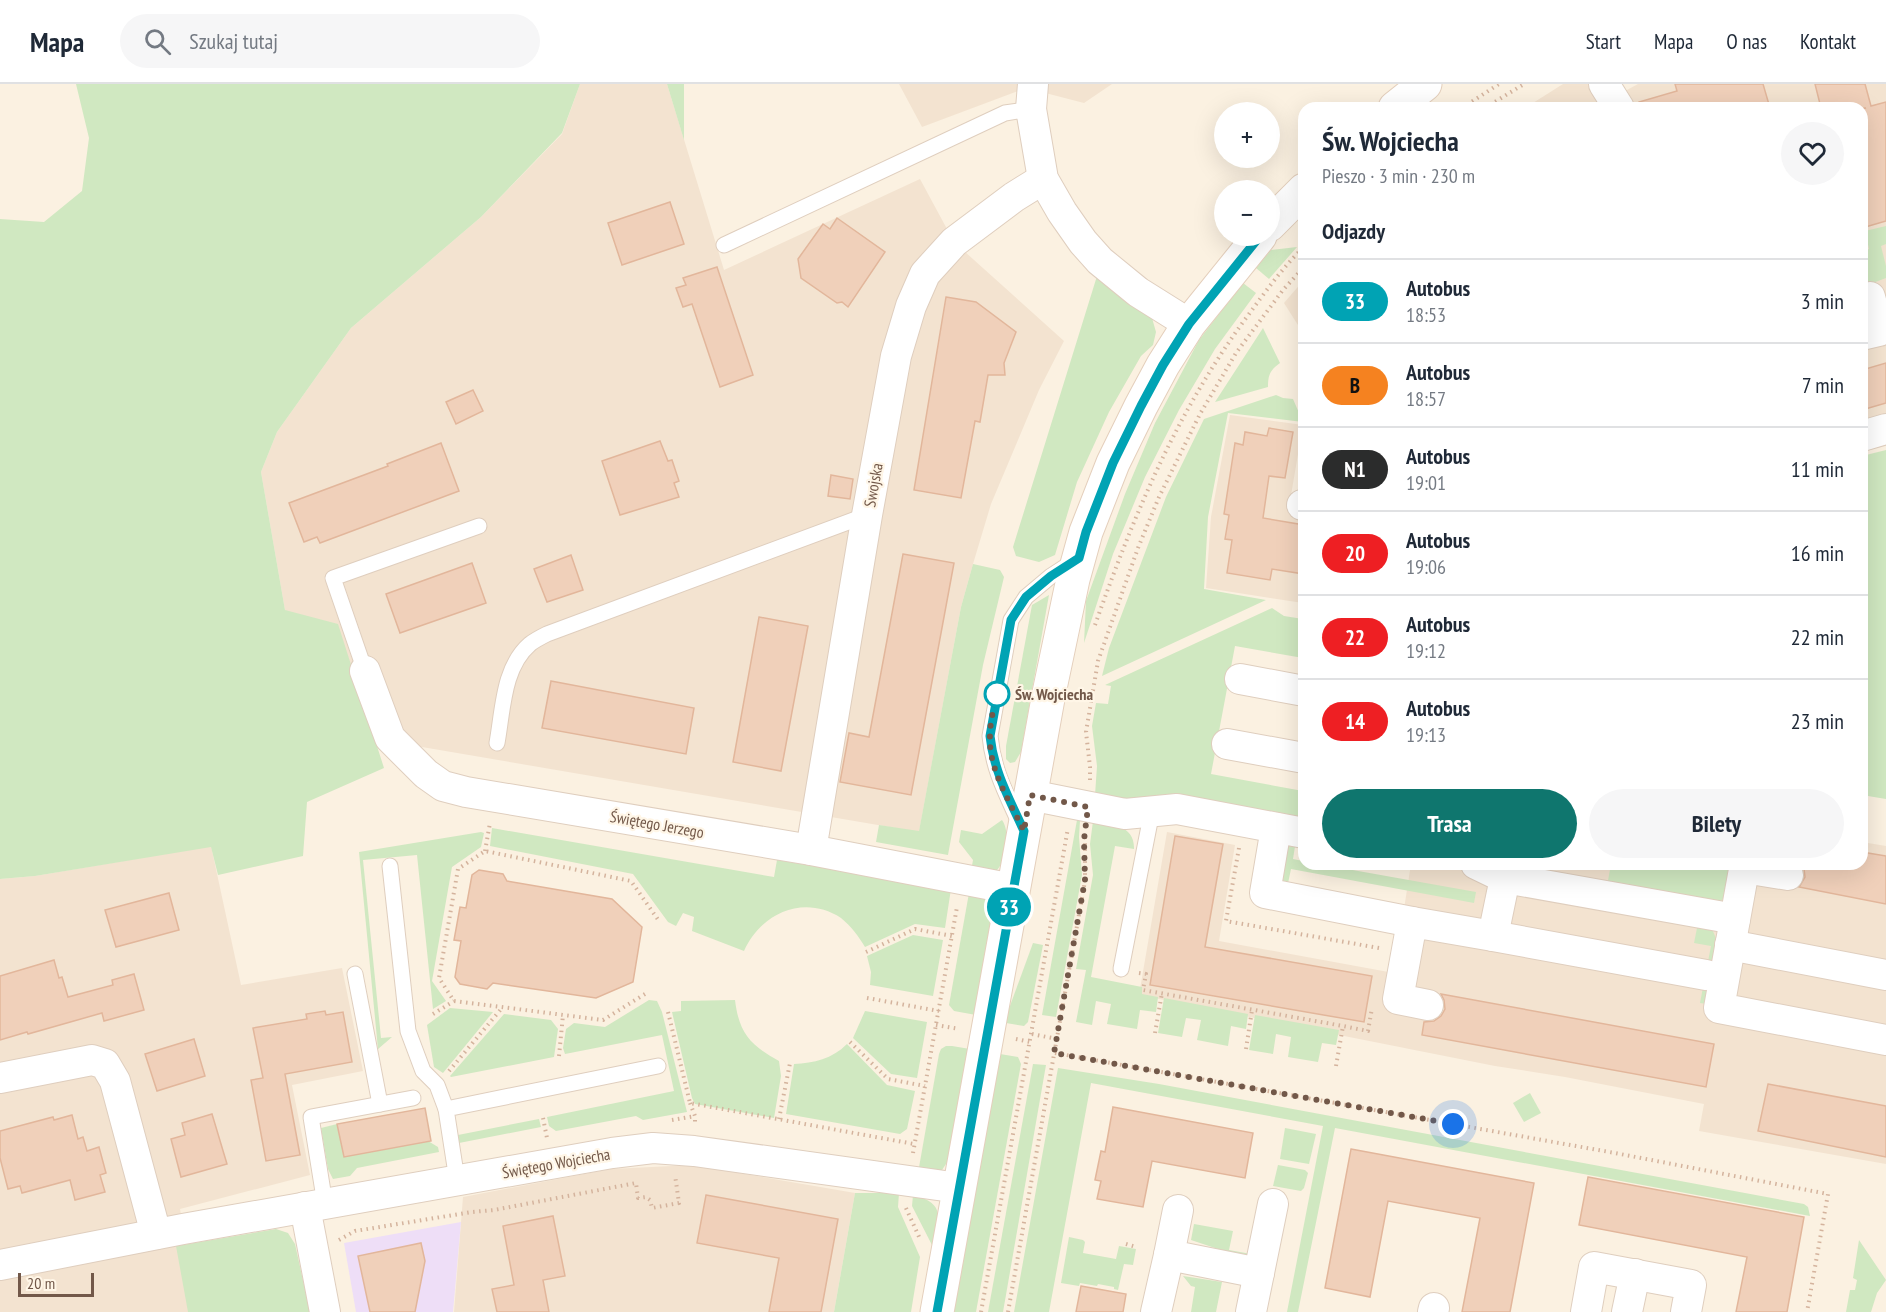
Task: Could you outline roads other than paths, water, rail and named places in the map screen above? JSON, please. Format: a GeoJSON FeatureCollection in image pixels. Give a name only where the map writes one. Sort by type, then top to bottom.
{"type":"FeatureCollection","features":[{"type":"Feature","properties":{"kind":"street"},"geometry":{"type":"LineString","coordinates":[[1402,102],[1425,84]]}},
{"type":"Feature","properties":{"kind":"street"},"geometry":{"type":"LineString","coordinates":[[1604,84],[1615,102]]}},
{"type":"Feature","properties":{"kind":"street"},"geometry":{"type":"LineString","coordinates":[[1032,96],[1043,180],[1062,213],[1100,261],[1138,292],[1189,324]]}},
{"type":"Feature","properties":{"kind":"street","name":"Swojska"},"geometry":{"type":"LineString","coordinates":[[811,850],[896,356],[911,306],[925,274],[954,242],[1014,197],[1043,180]]}},
{"type":"Feature","properties":{"kind":"street"},"geometry":{"type":"LineString","coordinates":[[1280,214],[1298,196]]}},
{"type":"Feature","properties":{"kind":"street"},"geometry":{"type":"LineString","coordinates":[[937,1312],[1049,693],[1086,532],[1113,463],[1146,396],[1189,324],[1252,246]]}},
{"type":"Feature","properties":{"kind":"street"},"geometry":{"type":"LineString","coordinates":[[1868,334],[1879,331],[1870,297]]}},
{"type":"Feature","properties":{"kind":"street"},"geometry":{"type":"LineString","coordinates":[[1868,434],[1886,429]]}},
{"type":"Feature","properties":{"kind":"street","name":"Świętego Jerzego"},"geometry":{"type":"LineString","coordinates":[[365,671],[390,738],[426,774],[443,786],[466,792],[811,850],[1013,889]]}},
{"type":"Feature","properties":{"kind":"street"},"geometry":{"type":"LineString","coordinates":[[1240,679],[1298,690]]}},
{"type":"Feature","properties":{"kind":"street"},"geometry":{"type":"LineString","coordinates":[[1227,744],[1298,757]]}},
{"type":"Feature","properties":{"kind":"street"},"geometry":{"type":"LineString","coordinates":[[1030,795],[1125,814],[1177,809],[1290,831],[1264,893],[1706,975]]}},
{"type":"Feature","properties":{"kind":"street"},"geometry":{"type":"LineString","coordinates":[[1488,870],[1504,878],[1732,932],[1886,975]]}},
{"type":"Feature","properties":{"kind":"street"},"geometry":{"type":"LineString","coordinates":[[1744,870],[1719,1008],[1886,1040]]}},
{"type":"Feature","properties":{"kind":"street"},"geometry":{"type":"LineString","coordinates":[[1764,870],[1788,875]]}},
{"type":"Feature","properties":{"kind":"street"},"geometry":{"type":"LineString","coordinates":[[1493,936],[1504,878]]}},
{"type":"Feature","properties":{"kind":"street"},"geometry":{"type":"LineString","coordinates":[[1412,922],[1398,999],[1428,1005]]}},
{"type":"Feature","properties":{"kind":"street"},"geometry":{"type":"LineString","coordinates":[[0,1078],[92,1060],[105,1064],[116,1081],[156,1234]]}},
{"type":"Feature","properties":{"kind":"street","name":"Świętego Wojciecha"},"geometry":{"type":"LineString","coordinates":[[0,1265],[315,1205],[652,1148],[694,1151],[959,1188]]}},
{"type":"Feature","properties":{"kind":"street"},"geometry":{"type":"LineString","coordinates":[[1251,1312],[1273,1204]]}},
{"type":"Feature","properties":{"kind":"street"},"geometry":{"type":"LineString","coordinates":[[315,1205],[325,1312]]}},
{"type":"Feature","properties":{"kind":"street"},"geometry":{"type":"LineString","coordinates":[[1156,1312],[1178,1210]]}},
{"type":"Feature","properties":{"kind":"street"},"geometry":{"type":"LineString","coordinates":[[1169,1255],[1259,1273]]}},
{"type":"Feature","properties":{"kind":"street"},"geometry":{"type":"LineString","coordinates":[[1586,1312],[1594,1267],[1691,1285],[1686,1312]]}},
{"type":"Feature","properties":{"kind":"street"},"geometry":{"type":"LineString","coordinates":[[1628,1312],[1635,1274]]}},
{"type":"Feature","properties":{"kind":"lane"},"geometry":{"type":"LineString","coordinates":[[724,245],[1005,113],[1032,96]]}},
{"type":"Feature","properties":{"kind":"lane"},"geometry":{"type":"LineString","coordinates":[[497,743],[508,681],[517,660],[530,644],[547,634],[867,515]]}},
{"type":"Feature","properties":{"kind":"lane"},"geometry":{"type":"LineString","coordinates":[[365,671],[333,578],[479,526]]}},
{"type":"Feature","properties":{"kind":"lane"},"geometry":{"type":"LineString","coordinates":[[1024,831],[997,773],[990,736],[1011,620],[1026,597],[1051,576],[1079,558]]}},
{"type":"Feature","properties":{"kind":"lane"},"geometry":{"type":"LineString","coordinates":[[1121,969],[1152,811]]}},
{"type":"Feature","properties":{"kind":"lane"},"geometry":{"type":"LineString","coordinates":[[390,867],[408,1031],[423,1071],[437,1085],[446,1108],[458,1180]]}},
{"type":"Feature","properties":{"kind":"lane"},"geometry":{"type":"LineString","coordinates":[[355,974],[380,1104]]}},
{"type":"Feature","properties":{"kind":"lane"},"geometry":{"type":"LineString","coordinates":[[446,1108],[658,1066]]}},
{"type":"Feature","properties":{"kind":"lane"},"geometry":{"type":"LineString","coordinates":[[315,1205],[311,1117],[413,1098]]}},
{"type":"Feature","properties":{"kind":"place","name":"Św. Wojciecha"},"geometry":{"type":"Point","coordinates":[997,694]}}]}
